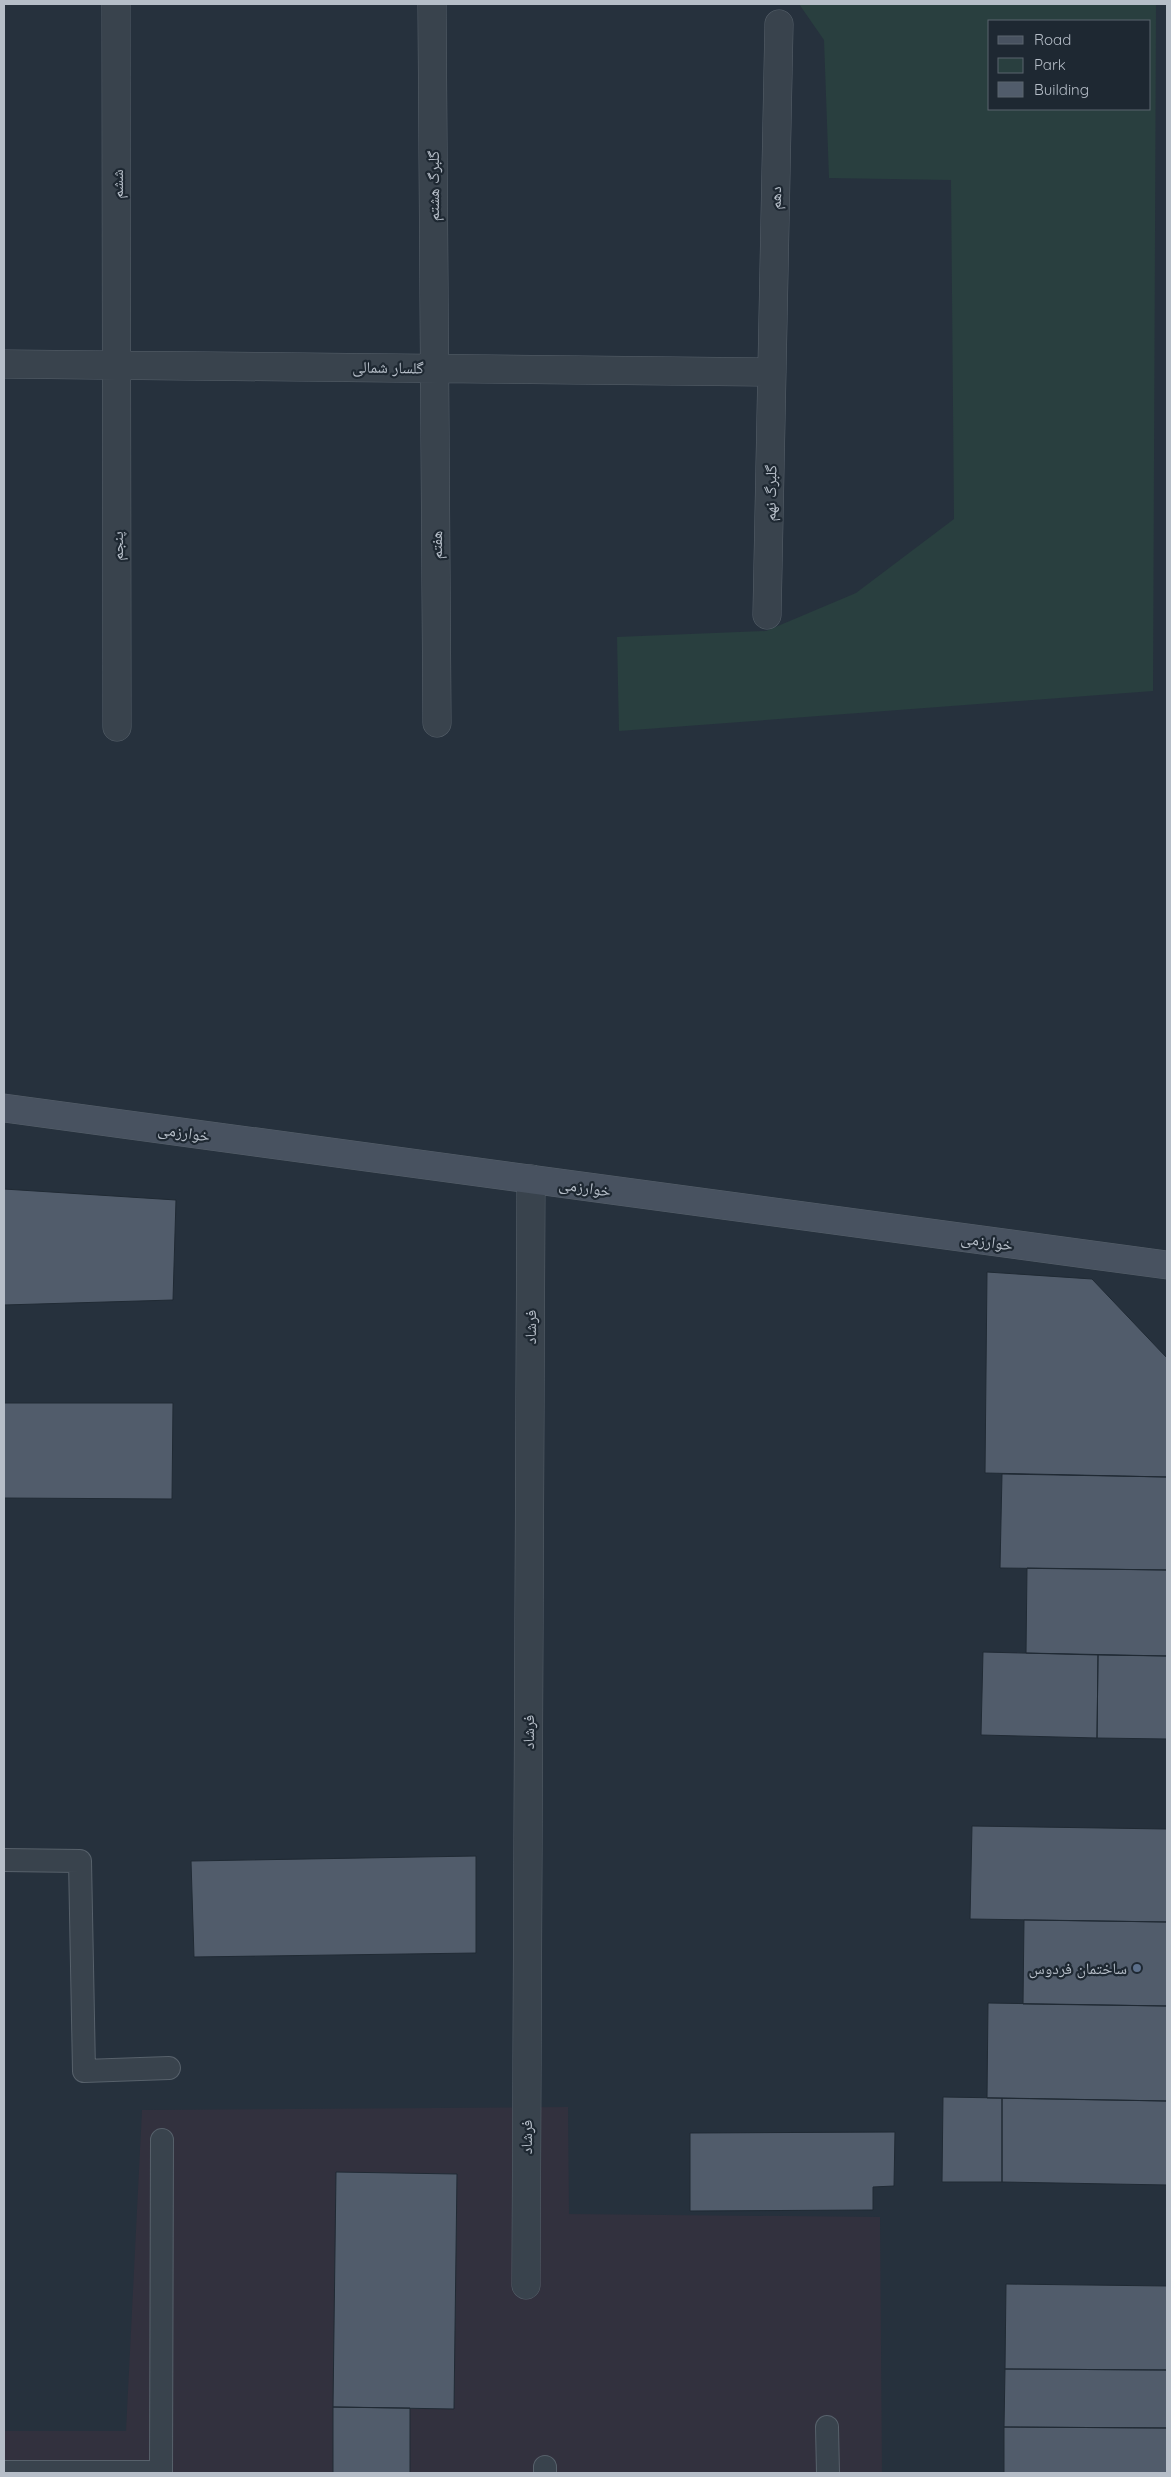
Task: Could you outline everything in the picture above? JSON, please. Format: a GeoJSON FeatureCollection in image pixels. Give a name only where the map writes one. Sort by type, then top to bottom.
{"type":"FeatureCollection","features":[{"type":"Feature","properties":{"kind":"street","name":"ششم"},"geometry":{"type":"LineString","coordinates":[[116,4],[118,365]]}},
{"type":"Feature","properties":{"kind":"street","name":"گلبرگ هشتم"},"geometry":{"type":"LineString","coordinates":[[432,4],[435,368]]}},
{"type":"Feature","properties":{"kind":"street","name":"دهم"},"geometry":{"type":"LineString","coordinates":[[772,372],[779,24]]}},
{"type":"Feature","properties":{"kind":"street","name":"گلسار شمالی"},"geometry":{"type":"LineString","coordinates":[[4,364],[772,372]]}},
{"type":"Feature","properties":{"kind":"street","name":"پنجم"},"geometry":{"type":"LineString","coordinates":[[117,727],[118,365]]}},
{"type":"Feature","properties":{"kind":"street","name":"هفتم"},"geometry":{"type":"LineString","coordinates":[[435,368],[437,723]]}},
{"type":"Feature","properties":{"kind":"street","name":"گلبرگ نهم"},"geometry":{"type":"LineString","coordinates":[[767,615],[772,372]]}},
{"type":"Feature","properties":{"kind":"street","name":"خوارزمی"},"geometry":{"type":"LineString","coordinates":[[4,1108],[1167,1265]]}},
{"type":"Feature","properties":{"kind":"street","name":"فرشاد"},"geometry":{"type":"LineString","coordinates":[[526,2285],[531,1180]]}},
{"type":"Feature","properties":{"kind":"lane"},"geometry":{"type":"LineString","coordinates":[[4,1860],[80,1862],[84,2070],[169,2068]]}},
{"type":"Feature","properties":{"kind":"lane"},"geometry":{"type":"LineString","coordinates":[[4,2472],[161,2472],[162,2140]]}},
{"type":"Feature","properties":{"kind":"lane"},"geometry":{"type":"LineString","coordinates":[[828,2427],[828,2473]]}},
{"type":"Feature","properties":{"kind":"shaded area"},"geometry":{"type":"Polygon","coordinates":[[[568,2107],[569,2214],[880,2217],[882,2473],[4,2473],[4,2431],[126,2431],[142,2110],[568,2107]]]}},
{"type":"Feature","properties":{"kind":"green space"},"geometry":{"type":"Polygon","coordinates":[[[799,4],[1156,4],[1153,691],[619,731],[617,637],[766,631],[856,593],[954,519],[951,180],[829,178],[824,40],[799,4]]]}},
{"type":"Feature","properties":{"kind":"building"},"geometry":{"type":"Polygon","coordinates":[[[4,1189],[176,1200],[173,1300],[4,1305],[4,1189]]]}},
{"type":"Feature","properties":{"kind":"building"},"geometry":{"type":"Polygon","coordinates":[[[987,1272],[1092,1279],[1167,1358],[1167,1477],[985,1473],[987,1272]]]}},
{"type":"Feature","properties":{"kind":"building"},"geometry":{"type":"Polygon","coordinates":[[[4,1403],[173,1403],[172,1499],[4,1498],[4,1403]]]}},
{"type":"Feature","properties":{"kind":"building"},"geometry":{"type":"Polygon","coordinates":[[[1002,1474],[1167,1477],[1167,1570],[1000,1568],[1002,1474]]]}},
{"type":"Feature","properties":{"kind":"building"},"geometry":{"type":"Polygon","coordinates":[[[1027,1568],[1167,1570],[1167,1656],[1026,1653],[1027,1568]]]}},
{"type":"Feature","properties":{"kind":"building"},"geometry":{"type":"Polygon","coordinates":[[[983,1652],[1098,1655],[1097,1738],[981,1735],[983,1652]]]}},
{"type":"Feature","properties":{"kind":"building"},"geometry":{"type":"Polygon","coordinates":[[[1098,1655],[1167,1656],[1167,1739],[1097,1738],[1098,1655]]]}},
{"type":"Feature","properties":{"kind":"building"},"geometry":{"type":"Polygon","coordinates":[[[972,1826],[1167,1829],[1167,1922],[970,1919],[972,1826]]]}},
{"type":"Feature","properties":{"kind":"building"},"geometry":{"type":"Polygon","coordinates":[[[476,1856],[476,1953],[194,1957],[191,1861],[476,1856]]]}},
{"type":"Feature","properties":{"kind":"building"},"geometry":{"type":"Polygon","coordinates":[[[1024,1920],[1167,1922],[1167,2006],[1023,2004],[1024,1920]]]}},
{"type":"Feature","properties":{"kind":"building"},"geometry":{"type":"Polygon","coordinates":[[[988,2003],[1167,2006],[1167,2101],[987,2098],[988,2003]]]}},
{"type":"Feature","properties":{"kind":"building"},"geometry":{"type":"Polygon","coordinates":[[[943,2097],[1002,2098],[1002,2182],[942,2182],[943,2097]]]}},
{"type":"Feature","properties":{"kind":"building"},"geometry":{"type":"Polygon","coordinates":[[[1002,2098],[1167,2101],[1167,2185],[1002,2182],[1002,2098]]]}},
{"type":"Feature","properties":{"kind":"building"},"geometry":{"type":"Polygon","coordinates":[[[895,2132],[894,2186],[873,2187],[873,2210],[690,2211],[690,2133],[895,2132]]]}},
{"type":"Feature","properties":{"kind":"building"},"geometry":{"type":"Polygon","coordinates":[[[336,2172],[457,2174],[454,2409],[333,2407],[336,2172]]]}},
{"type":"Feature","properties":{"kind":"building"},"geometry":{"type":"Polygon","coordinates":[[[1006,2284],[1167,2286],[1167,2370],[1005,2369],[1006,2284]]]}},
{"type":"Feature","properties":{"kind":"building"},"geometry":{"type":"Polygon","coordinates":[[[1005,2369],[1167,2370],[1167,2428],[1004,2427],[1005,2369]]]}},
{"type":"Feature","properties":{"kind":"building"},"geometry":{"type":"Polygon","coordinates":[[[333,2407],[410,2408],[410,2473],[333,2473],[333,2407]]]}},
{"type":"Feature","properties":{"kind":"building"},"geometry":{"type":"Polygon","coordinates":[[[1004,2427],[1167,2428],[1167,2473],[1004,2473],[1004,2427]]]}},
{"type":"Feature","properties":{"kind":"place","name":"ساختمان فردوس"},"geometry":{"type":"Point","coordinates":[1137,1968]}}]}
